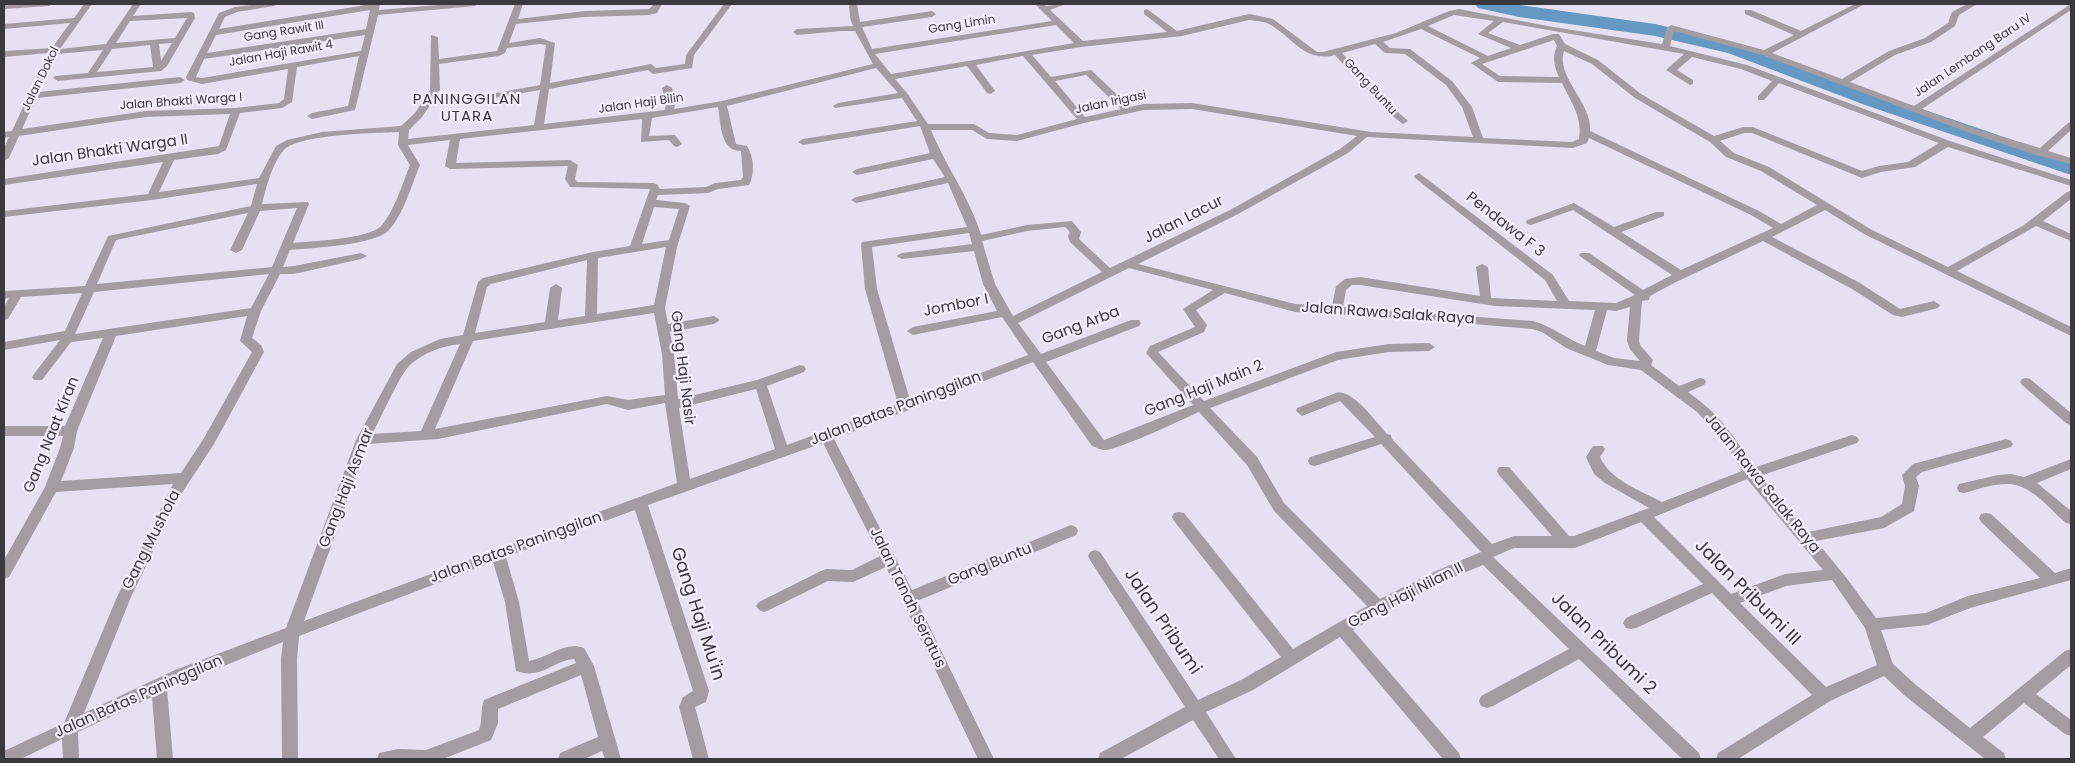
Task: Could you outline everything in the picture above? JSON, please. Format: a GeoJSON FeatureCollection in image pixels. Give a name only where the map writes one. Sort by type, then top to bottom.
{"type":"FeatureCollection","features":[{"type":"Feature","properties":{"kind":"street"},"geometry":{"type":"LineString","coordinates":[[4,7],[49,4]]}},
{"type":"Feature","properties":{"kind":"street","name":"Jalan Dokol"},"geometry":{"type":"LineString","coordinates":[[4,158],[53,51],[88,4]]}},
{"type":"Feature","properties":{"kind":"street"},"geometry":{"type":"LineString","coordinates":[[90,76],[137,4]]}},
{"type":"Feature","properties":{"kind":"street"},"geometry":{"type":"LineString","coordinates":[[200,57],[222,14],[274,4]]}},
{"type":"Feature","properties":{"kind":"street"},"geometry":{"type":"LineString","coordinates":[[213,33],[375,8],[475,4]]}},
{"type":"Feature","properties":{"kind":"street"},"geometry":{"type":"LineString","coordinates":[[436,62],[495,54],[502,51],[519,4]]}},
{"type":"Feature","properties":{"kind":"street"},"geometry":{"type":"LineString","coordinates":[[512,22],[586,14],[649,12],[654,11],[658,4]]}},
{"type":"Feature","properties":{"kind":"street"},"geometry":{"type":"LineString","coordinates":[[428,100],[452,102],[650,67],[653,70],[690,66],[690,55],[728,4]]}},
{"type":"Feature","properties":{"kind":"street"},"geometry":{"type":"LineString","coordinates":[[855,4],[857,27],[869,52],[904,95],[924,125],[936,155],[951,179],[977,239],[989,284],[1007,317],[1037,358]]}},
{"type":"Feature","properties":{"kind":"street"},"geometry":{"type":"LineString","coordinates":[[1042,6],[1062,4]]}},
{"type":"Feature","properties":{"kind":"street"},"geometry":{"type":"LineString","coordinates":[[1765,53],[1861,4]]}},
{"type":"Feature","properties":{"kind":"street"},"geometry":{"type":"LineString","coordinates":[[1842,83],[1892,53],[1928,40],[1952,24],[1955,14],[1973,4]]}},
{"type":"Feature","properties":{"kind":"street"},"geometry":{"type":"LineString","coordinates":[[1042,6],[1081,44]]}},
{"type":"Feature","properties":{"kind":"street","name":"Jalan Lembang Baru IV"},"geometry":{"type":"LineString","coordinates":[[1914,110],[2071,6]]}},
{"type":"Feature","properties":{"kind":"street"},"geometry":{"type":"LineString","coordinates":[[312,116],[352,108],[375,8]]}},
{"type":"Feature","properties":{"kind":"street"},"geometry":{"type":"LineString","coordinates":[[888,77],[1081,44],[1175,34],[1242,18],[1256,17],[1270,22],[1315,54],[1338,53],[1422,26],[1460,8],[1555,33],[1665,46],[1691,53],[1778,79],[1947,143],[2071,183]]}},
{"type":"Feature","properties":{"kind":"street"},"geometry":{"type":"LineString","coordinates":[[1147,12],[1175,34]]}},
{"type":"Feature","properties":{"kind":"street"},"geometry":{"type":"LineString","coordinates":[[1748,12],[1800,34]]}},
{"type":"Feature","properties":{"kind":"street"},"geometry":{"type":"LineString","coordinates":[[797,32],[857,27],[932,14]]}},
{"type":"Feature","properties":{"kind":"street"},"geometry":{"type":"LineString","coordinates":[[58,78],[158,69],[163,66],[191,15],[128,19]]}},
{"type":"Feature","properties":{"kind":"street"},"geometry":{"type":"LineString","coordinates":[[4,26],[76,20]]}},
{"type":"Feature","properties":{"kind":"street"},"geometry":{"type":"LineString","coordinates":[[1502,20],[1482,34],[1519,48]]}},
{"type":"Feature","properties":{"kind":"street","name":"Gang Limin"},"geometry":{"type":"LineString","coordinates":[[869,52],[1059,22]]}},
{"type":"Feature","properties":{"kind":"street"},"geometry":{"type":"LineString","coordinates":[[1422,26],[1487,59]]}},
{"type":"Feature","properties":{"kind":"street"},"geometry":{"type":"LineString","coordinates":[[1665,46],[1668,32],[1671,28],[1765,53],[1914,110],[2040,153],[2071,161]]}},
{"type":"Feature","properties":{"kind":"street","name":"Gang Rawit III"},"geometry":{"type":"LineString","coordinates":[[200,57],[370,30]]}},
{"type":"Feature","properties":{"kind":"street"},"geometry":{"type":"LineString","coordinates":[[1555,33],[1561,46],[1596,62],[1638,96],[1713,140],[1723,150],[1756,164],[1868,232],[2071,332]]}},
{"type":"Feature","properties":{"kind":"street"},"geometry":{"type":"LineString","coordinates":[[1555,33],[1475,63],[1498,79],[1566,80]]}},
{"type":"Feature","properties":{"kind":"street"},"geometry":{"type":"LineString","coordinates":[[287,246],[355,240],[383,230],[391,221],[415,165],[404,148],[402,137],[404,130],[419,115],[435,90],[436,62],[434,37]]}},
{"type":"Feature","properties":{"kind":"street"},"geometry":{"type":"LineString","coordinates":[[4,54],[178,40]]}},
{"type":"Feature","properties":{"kind":"street"},"geometry":{"type":"LineString","coordinates":[[503,46],[550,41],[539,127]]}},
{"type":"Feature","properties":{"kind":"street"},"geometry":{"type":"LineString","coordinates":[[1377,41],[1388,50],[1407,51],[1449,83],[1466,107],[1479,140]]}},
{"type":"Feature","properties":{"kind":"street"},"geometry":{"type":"LineString","coordinates":[[154,42],[158,69]]}},
{"type":"Feature","properties":{"kind":"street"},"geometry":{"type":"LineString","coordinates":[[1561,46],[1558,51],[1558,63],[1583,116],[1585,132],[1755,213],[1780,228]]}},
{"type":"Feature","properties":{"kind":"street","name":"Jalan Haji Rawit 4"},"geometry":{"type":"LineString","coordinates":[[200,57],[191,76],[192,80],[202,81],[364,53]]}},
{"type":"Feature","properties":{"kind":"street","name":"Gang Buntu"},"geometry":{"type":"LineString","coordinates":[[1338,53],[1390,110],[1402,120]]}},
{"type":"Feature","properties":{"kind":"street"},"geometry":{"type":"LineString","coordinates":[[1690,82],[1671,70],[1691,53]]}},
{"type":"Feature","properties":{"kind":"street"},"geometry":{"type":"LineString","coordinates":[[1026,54],[1083,120]]}},
{"type":"Feature","properties":{"kind":"street"},"geometry":{"type":"LineString","coordinates":[[969,62],[990,92]]}},
{"type":"Feature","properties":{"kind":"street","name":"Jalan Haji Bilin"},"geometry":{"type":"LineString","coordinates":[[404,142],[539,127],[577,125],[722,104],[878,65]]}},
{"type":"Feature","properties":{"kind":"street","name":"Jalan Bhakti Warga I"},"geometry":{"type":"LineString","coordinates":[[4,135],[146,114],[236,111],[288,102],[293,66]]}},
{"type":"Feature","properties":{"kind":"street"},"geometry":{"type":"LineString","coordinates":[[1048,80],[1088,72],[1128,111]]}},
{"type":"Feature","properties":{"kind":"street"},"geometry":{"type":"LineString","coordinates":[[1761,98],[1778,79]]}},
{"type":"Feature","properties":{"kind":"street"},"geometry":{"type":"LineString","coordinates":[[32,96],[180,80]]}},
{"type":"Feature","properties":{"kind":"street"},"geometry":{"type":"LineString","coordinates":[[667,88],[671,102],[669,112]]}},
{"type":"Feature","properties":{"kind":"street"},"geometry":{"type":"LineString","coordinates":[[838,106],[904,95]]}},
{"type":"Feature","properties":{"kind":"street"},"geometry":{"type":"LineString","coordinates":[[654,192],[708,190],[715,186],[745,183],[748,177],[746,151],[744,148],[736,148],[731,145],[722,104]]}},
{"type":"Feature","properties":{"kind":"street","name":"Jalan Irigasi"},"geometry":{"type":"LineString","coordinates":[[803,142],[924,125],[974,127],[989,136],[1017,138],[1083,120],[1161,106],[1192,106],[1365,134],[1574,145],[1584,141],[1585,132]]}},
{"type":"Feature","properties":{"kind":"street","name":"Jalan Bhakti Warga II"},"geometry":{"type":"LineString","coordinates":[[4,182],[221,150],[236,111]]}},
{"type":"Feature","properties":{"kind":"street"},"geometry":{"type":"LineString","coordinates":[[647,116],[644,140],[672,137],[677,144]]}},
{"type":"Feature","properties":{"kind":"street"},"geometry":{"type":"LineString","coordinates":[[2040,153],[2071,125]]}},
{"type":"Feature","properties":{"kind":"street"},"geometry":{"type":"LineString","coordinates":[[236,250],[256,208],[263,180],[279,148],[304,139],[352,132],[404,130]]}},
{"type":"Feature","properties":{"kind":"street"},"geometry":{"type":"LineString","coordinates":[[1713,140],[1743,130],[1753,130],[1862,175],[1879,168],[1911,165],[1947,143]]}},
{"type":"Feature","properties":{"kind":"street","name":"Jalan Lacur"},"geometry":{"type":"LineString","coordinates":[[1007,317],[1130,265],[1234,212],[1344,151],[1365,134]]}},
{"type":"Feature","properties":{"kind":"street"},"geometry":{"type":"LineString","coordinates":[[456,136],[450,166],[570,163],[573,165],[570,180],[574,185],[655,187],[635,249]]}},
{"type":"Feature","properties":{"kind":"street"},"geometry":{"type":"LineString","coordinates":[[857,172],[936,155]]}},
{"type":"Feature","properties":{"kind":"street"},"geometry":{"type":"LineString","coordinates":[[152,197],[170,158]]}},
{"type":"Feature","properties":{"kind":"street","name":"Pendawa F 3"},"geometry":{"type":"LineString","coordinates":[[1419,176],[1548,278],[1565,304]]}},
{"type":"Feature","properties":{"kind":"street"},"geometry":{"type":"LineString","coordinates":[[856,200],[951,179]]}},
{"type":"Feature","properties":{"kind":"street"},"geometry":{"type":"LineString","coordinates":[[4,214],[128,198],[152,197],[263,180]]}},
{"type":"Feature","properties":{"kind":"street"},"geometry":{"type":"LineString","coordinates":[[1947,272],[2034,221],[2071,194]]}},
{"type":"Feature","properties":{"kind":"street"},"geometry":{"type":"LineString","coordinates":[[4,346],[68,337],[111,333],[254,311],[276,271],[304,204],[256,208],[112,238],[68,337],[38,377]]}},
{"type":"Feature","properties":{"kind":"street","name":"Gang Haji Nasir"},"geometry":{"type":"LineString","coordinates":[[650,204],[684,206],[673,243],[659,308],[668,354],[671,402],[684,486]]}},
{"type":"Feature","properties":{"kind":"street"},"geometry":{"type":"LineString","coordinates":[[1531,222],[1574,206],[1680,275]]}},
{"type":"Feature","properties":{"kind":"street"},"geometry":{"type":"LineString","coordinates":[[1337,310],[1340,289],[1349,282],[1360,281],[1462,295],[1486,301],[1616,307],[1640,299],[1660,284],[1726,252],[1764,237],[1824,206]]}},
{"type":"Feature","properties":{"kind":"street"},"geometry":{"type":"LineString","coordinates":[[1614,231],[1660,214]]}},
{"type":"Feature","properties":{"kind":"street"},"geometry":{"type":"LineString","coordinates":[[2034,221],[2071,238]]}},
{"type":"Feature","properties":{"kind":"street"},"geometry":{"type":"LineString","coordinates":[[902,256],[1026,228],[1068,222],[1076,232],[1073,236],[1074,240],[1110,274]]}},
{"type":"Feature","properties":{"kind":"street"},"geometry":{"type":"LineString","coordinates":[[1764,237],[1856,286],[1897,312],[1902,313],[1934,305]]}},
{"type":"Feature","properties":{"kind":"street"},"geometry":{"type":"LineString","coordinates":[[905,406],[871,288],[866,244],[977,239]]}},
{"type":"Feature","properties":{"kind":"street"},"geometry":{"type":"LineString","coordinates":[[426,435],[468,338],[482,285],[486,281],[593,255],[673,243]]}},
{"type":"Feature","properties":{"kind":"street"},"geometry":{"type":"LineString","coordinates":[[591,319],[593,255]]}},
{"type":"Feature","properties":{"kind":"street"},"geometry":{"type":"LineString","coordinates":[[1585,255],[1640,299]]}},
{"type":"Feature","properties":{"kind":"street"},"geometry":{"type":"LineString","coordinates":[[4,295],[88,289],[313,267],[361,256]]}},
{"type":"Feature","properties":{"kind":"street","name":"Jalan Rawa Salak Raya"},"geometry":{"type":"LineString","coordinates":[[1130,265],[1295,308],[1533,325],[1542,327],[1570,345],[1589,353],[1621,364],[1637,363],[1644,366],[1679,391],[1712,419],[1730,439],[1749,472],[1835,574],[1872,625],[1886,668]]}},
{"type":"Feature","properties":{"kind":"street"},"geometry":{"type":"LineString","coordinates":[[1482,267],[1486,301]]}},
{"type":"Feature","properties":{"kind":"street"},"geometry":{"type":"LineString","coordinates":[[551,325],[556,288]]}},
{"type":"Feature","properties":{"kind":"street"},"geometry":{"type":"LineString","coordinates":[[1224,289],[1188,309],[1201,325],[1200,329],[1154,349],[1152,353],[1252,461],[1264,477],[1278,507],[1378,607]]}},
{"type":"Feature","properties":{"kind":"street"},"geometry":{"type":"LineString","coordinates":[[4,316],[17,294]]}},
{"type":"Feature","properties":{"kind":"street"},"geometry":{"type":"LineString","coordinates":[[1640,299],[1633,341],[1634,346],[1647,360],[1644,366]]}},
{"type":"Feature","properties":{"kind":"street"},"geometry":{"type":"LineString","coordinates":[[1589,353],[1602,306]]}},
{"type":"Feature","properties":{"kind":"street","name":"Gang Haji Asmar"},"geometry":{"type":"LineString","coordinates":[[290,759],[289,677],[292,634],[363,440],[403,364],[431,346],[468,338],[659,308]]}},
{"type":"Feature","properties":{"kind":"street","name":"Gang Mushola"},"geometry":{"type":"LineString","coordinates":[[70,727],[127,589],[172,497],[209,441],[258,352],[246,338],[254,311]]}},
{"type":"Feature","properties":{"kind":"street","name":"Jombor I"},"geometry":{"type":"LineString","coordinates":[[913,331],[1007,317]]}},
{"type":"Feature","properties":{"kind":"street"},"geometry":{"type":"LineString","coordinates":[[663,329],[714,320]]}},
{"type":"Feature","properties":{"kind":"street","name":"Gang Arba"},"geometry":{"type":"LineString","coordinates":[[1037,358],[1135,323]]}},
{"type":"Feature","properties":{"kind":"street","name":"Gang Naat Kiran"},"geometry":{"type":"LineString","coordinates":[[4,573],[52,487],[67,448],[70,431],[111,333]]}},
{"type":"Feature","properties":{"kind":"street","name":"Gang Haji Main 2"},"geometry":{"type":"LineString","coordinates":[[1037,358],[1101,446],[1116,442],[1202,406],[1311,365],[1351,352],[1429,347]]}},
{"type":"Feature","properties":{"kind":"street","name":"Jalan Batas Paninggilan"},"geometry":{"type":"LineString","coordinates":[[4,759],[182,675],[498,554],[684,486],[826,437],[1037,358]]}},
{"type":"Feature","properties":{"kind":"street"},"geometry":{"type":"LineString","coordinates":[[363,440],[426,435],[514,420],[607,400],[628,405],[671,402],[760,384],[800,370]]}},
{"type":"Feature","properties":{"kind":"street"},"geometry":{"type":"LineString","coordinates":[[1679,391],[1700,382]]}},
{"type":"Feature","properties":{"kind":"street"},"geometry":{"type":"LineString","coordinates":[[2026,382],[2071,420]]}},
{"type":"Feature","properties":{"kind":"street"},"geometry":{"type":"LineString","coordinates":[[760,384],[783,452]]}},
{"type":"Feature","properties":{"kind":"street","name":"Jalan Pribumi 2"},"geometry":{"type":"LineString","coordinates":[[1302,411],[1340,396],[1346,398],[1386,438],[1487,554],[1693,759]]}},
{"type":"Feature","properties":{"kind":"street"},"geometry":{"type":"LineString","coordinates":[[4,431],[70,431]]}},
{"type":"Feature","properties":{"kind":"street","name":"Jalan Tanah Seratus"},"geometry":{"type":"LineString","coordinates":[[826,437],[889,559],[986,759]]}},
{"type":"Feature","properties":{"kind":"street"},"geometry":{"type":"LineString","coordinates":[[1314,460],[1386,438]]}},
{"type":"Feature","properties":{"kind":"street","name":"Gang Haji Nilan II"},"geometry":{"type":"LineString","coordinates":[[1106,759],[1197,709],[1247,685],[1378,607],[1441,575],[1514,542],[1548,540],[1575,542],[1662,509],[1749,472],[1781,465],[1852,440]]}},
{"type":"Feature","properties":{"kind":"street"},"geometry":{"type":"LineString","coordinates":[[1804,538],[1884,522],[1909,507],[1912,486],[1909,475],[1918,468],[2006,444]]}},
{"type":"Feature","properties":{"kind":"street"},"geometry":{"type":"LineString","coordinates":[[1598,449],[1592,457],[1599,470],[1662,509]]}},
{"type":"Feature","properties":{"kind":"street"},"geometry":{"type":"LineString","coordinates":[[2025,482],[2071,464]]}},
{"type":"Feature","properties":{"kind":"street"},"geometry":{"type":"LineString","coordinates":[[1504,471],[1565,542]]}},
{"type":"Feature","properties":{"kind":"street"},"geometry":{"type":"LineString","coordinates":[[52,487],[186,478]]}},
{"type":"Feature","properties":{"kind":"street"},"geometry":{"type":"LineString","coordinates":[[1964,488],[1996,481],[2018,480],[2025,482],[2071,519]]}},
{"type":"Feature","properties":{"kind":"street","name":"Gang Haji Mu'in"},"geometry":{"type":"LineString","coordinates":[[640,503],[701,691],[700,697],[689,702],[686,707],[701,759]]}},
{"type":"Feature","properties":{"kind":"street","name":"Jalan Pribumi III"},"geometry":{"type":"LineString","coordinates":[[1644,516],[1824,696]]}},
{"type":"Feature","properties":{"kind":"street"},"geometry":{"type":"LineString","coordinates":[[1179,517],[1291,658]]}},
{"type":"Feature","properties":{"kind":"street"},"geometry":{"type":"LineString","coordinates":[[1986,518],[2052,580]]}},
{"type":"Feature","properties":{"kind":"street","name":"Gang Buntu"},"geometry":{"type":"LineString","coordinates":[[908,598],[1071,531]]}},
{"type":"Feature","properties":{"kind":"street"},"geometry":{"type":"LineString","coordinates":[[498,554],[512,602],[522,666],[531,668],[575,652],[583,658],[613,759]]}},
{"type":"Feature","properties":{"kind":"street","name":"Jalan Pribumi"},"geometry":{"type":"LineString","coordinates":[[1095,556],[1228,759]]}},
{"type":"Feature","properties":{"kind":"street"},"geometry":{"type":"LineString","coordinates":[[764,606],[826,575],[853,576],[889,559]]}},
{"type":"Feature","properties":{"kind":"street"},"geometry":{"type":"LineString","coordinates":[[1728,601],[1785,580],[1835,574]]}},
{"type":"Feature","properties":{"kind":"street"},"geometry":{"type":"LineString","coordinates":[[1872,625],[1927,619],[1968,602],[2071,574]]}},
{"type":"Feature","properties":{"kind":"street"},"geometry":{"type":"LineString","coordinates":[[1631,623],[1714,586]]}},
{"type":"Feature","properties":{"kind":"street"},"geometry":{"type":"LineString","coordinates":[[1342,628],[1453,759]]}},
{"type":"Feature","properties":{"kind":"street"},"geometry":{"type":"LineString","coordinates":[[1488,701],[1582,650]]}},
{"type":"Feature","properties":{"kind":"street"},"geometry":{"type":"LineString","coordinates":[[1970,738],[2023,693],[2071,656]]}},
{"type":"Feature","properties":{"kind":"street"},"geometry":{"type":"LineString","coordinates":[[385,759],[403,755],[418,759],[426,758],[485,735],[490,723],[490,705],[586,666]]}},
{"type":"Feature","properties":{"kind":"street"},"geometry":{"type":"LineString","coordinates":[[1724,759],[1824,696],[1886,668],[1998,759]]}},
{"type":"Feature","properties":{"kind":"street"},"geometry":{"type":"LineString","coordinates":[[159,686],[165,759]]}},
{"type":"Feature","properties":{"kind":"street"},"geometry":{"type":"LineString","coordinates":[[2023,693],[2071,728]]}},
{"type":"Feature","properties":{"kind":"street"},"geometry":{"type":"LineString","coordinates":[[70,727],[71,759]]}},
{"type":"Feature","properties":{"kind":"street"},"geometry":{"type":"LineString","coordinates":[[566,759],[608,741]]}},
{"type":"Feature","properties":{"kind":"waterway"},"geometry":{"type":"LineString","coordinates":[[1485,4],[1519,11],[1655,30],[1734,48],[1873,100],[2071,168]]}},
{"type":"Feature","properties":{"kind":"district","name":"PANINGGILAN UTARA"},"geometry":{"type":"Point","coordinates":[467,108]}}]}
